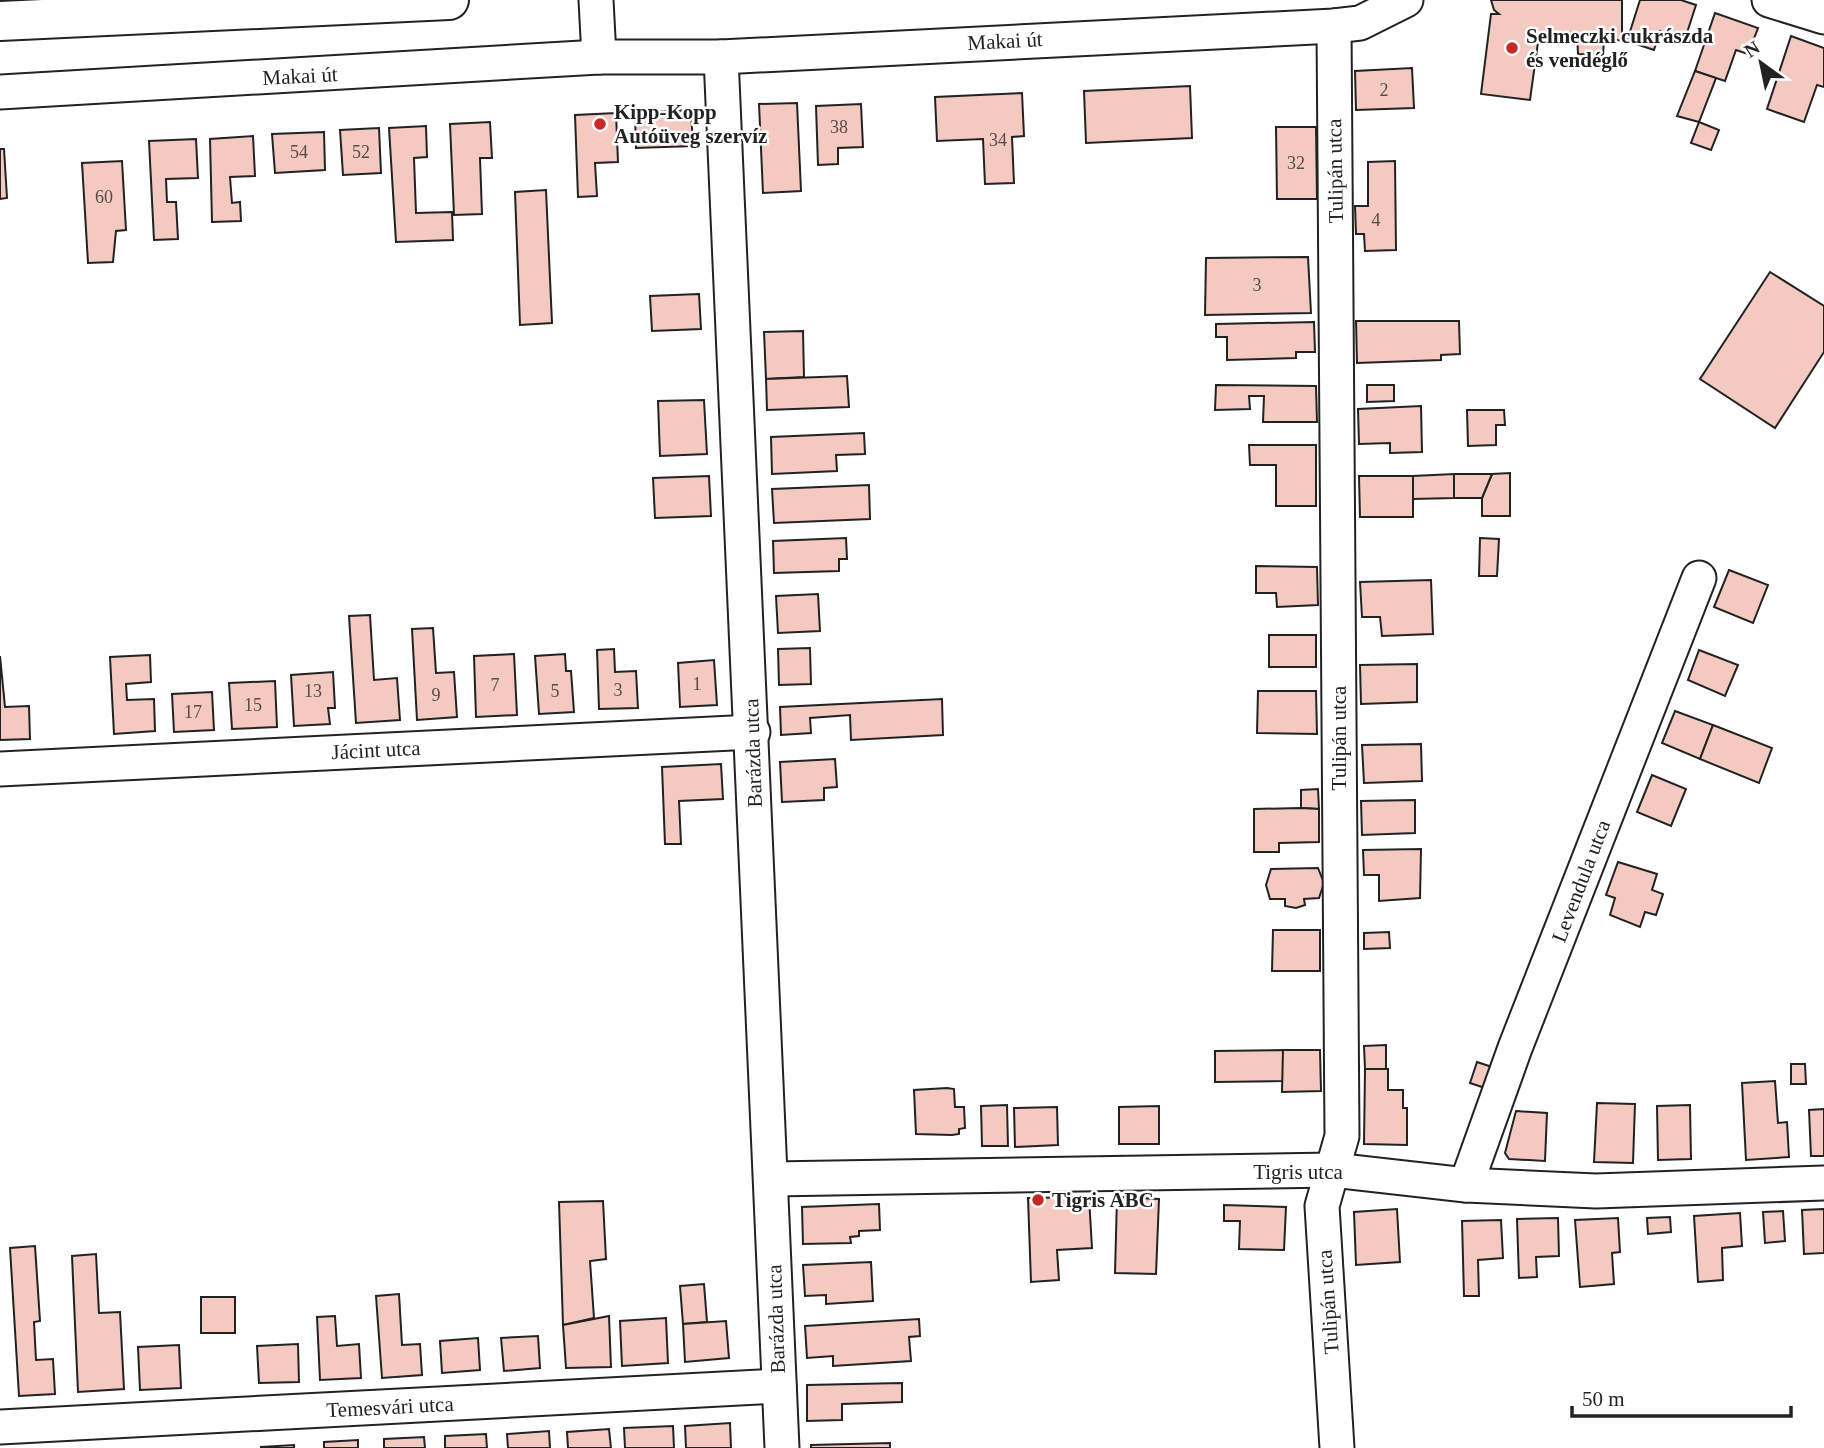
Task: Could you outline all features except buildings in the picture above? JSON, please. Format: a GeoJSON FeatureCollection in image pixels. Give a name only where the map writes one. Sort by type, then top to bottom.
{"type":"FeatureCollection","features":[{"type":"Feature","properties":{"kind":"main road"},"geometry":{"type":"LineString","coordinates":[[0,21],[449,0]]}},
{"type":"Feature","properties":{"kind":"street"},"geometry":{"type":"LineString","coordinates":[[596,0],[599,57]]}},
{"type":"Feature","properties":{"kind":"street","name":"Makai út"},"geometry":{"type":"LineString","coordinates":[[0,92],[599,57],[721,57],[1334,26],[1360,23],[1406,0]]}},
{"type":"Feature","properties":{"kind":"street"},"geometry":{"type":"LineString","coordinates":[[1769,0],[1824,17]]}},
{"type":"Feature","properties":{"kind":"street","name":"Tulipán utca"},"geometry":{"type":"LineString","coordinates":[[1334,26],[1342,1136],[1322,1206],[1337,1448]]}},
{"type":"Feature","properties":{"kind":"street","name":"Barázda utca"},"geometry":{"type":"LineString","coordinates":[[721,57],[782,1448]]}},
{"type":"Feature","properties":{"kind":"street","name":"Levendula utca"},"geometry":{"type":"LineString","coordinates":[[1466,1185],[1515,1048],[1699,578]]}},
{"type":"Feature","properties":{"kind":"street","name":"Jácint utca"},"geometry":{"type":"LineString","coordinates":[[0,769],[752,732]]}},
{"type":"Feature","properties":{"kind":"street","name":"Tigris utca"},"geometry":{"type":"LineString","coordinates":[[771,1179],[1333,1170],[1466,1185],[1596,1191],[1824,1183]]}},
{"type":"Feature","properties":{"kind":"street","name":"Temesvári utca"},"geometry":{"type":"LineString","coordinates":[[0,1427],[779,1387]]}},
{"type":"Feature","properties":{"kind":"place","name":"Selmeczki cukrászda és vendéglő"},"geometry":{"type":"Point","coordinates":[1512,48]}},
{"type":"Feature","properties":{"kind":"place","name":"Kipp-Kopp Autóüveg szervíz"},"geometry":{"type":"Point","coordinates":[600,124]}},
{"type":"Feature","properties":{"kind":"place","name":"Tigris ABC"},"geometry":{"type":"Point","coordinates":[1038,1200]}}]}
